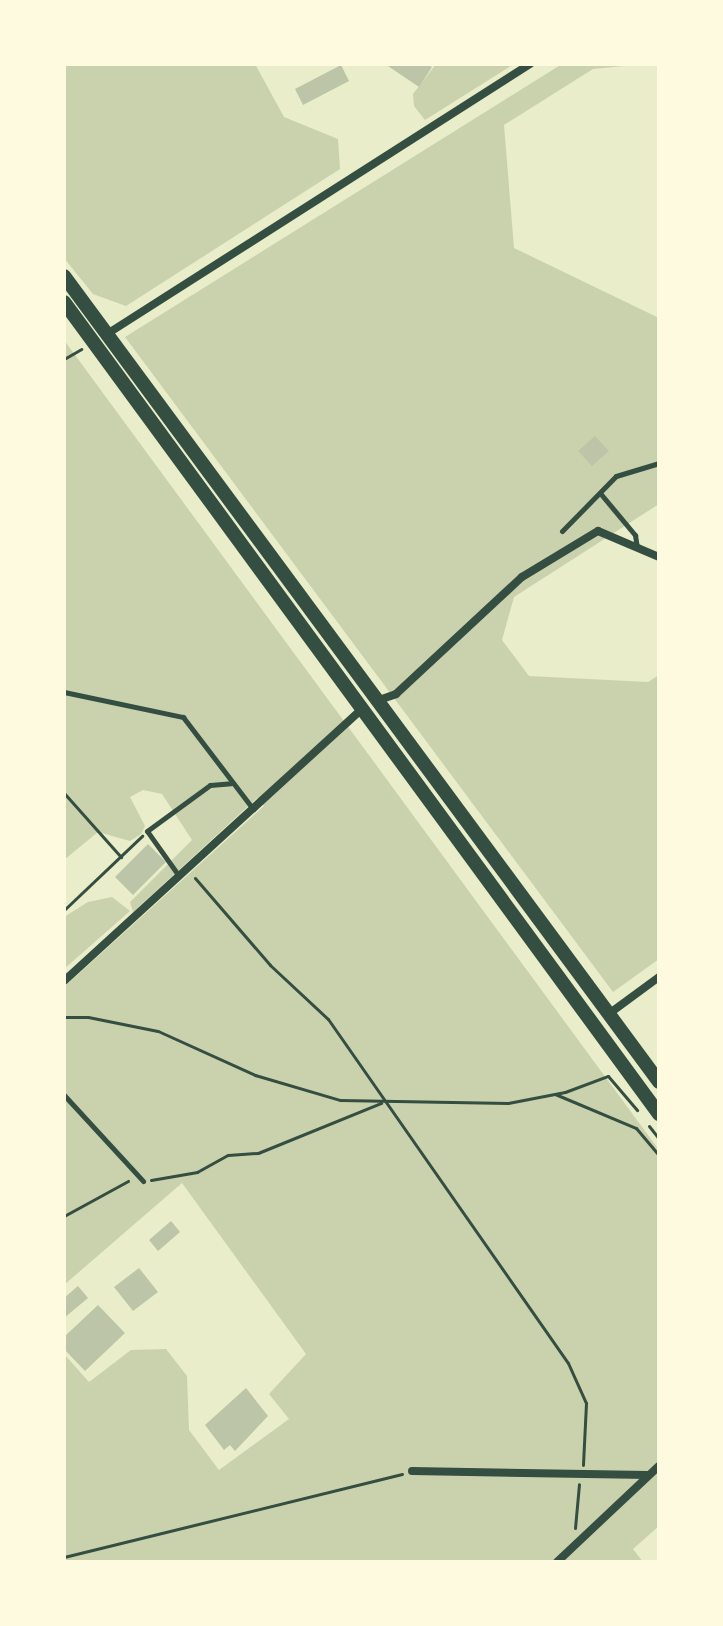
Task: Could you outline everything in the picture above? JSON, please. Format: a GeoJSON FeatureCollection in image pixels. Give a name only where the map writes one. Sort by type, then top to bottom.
{"type":"FeatureCollection","features":[{"type":"Feature","properties":{"kind":"main road"},"geometry":{"type":"LineString","coordinates":[[64,276],[659,1082]]}},
{"type":"Feature","properties":{"kind":"main road"},"geometry":{"type":"LineString","coordinates":[[64,302],[659,1114]]}},
{"type":"Feature","properties":{"kind":"street"},"geometry":{"type":"LineString","coordinates":[[107,334],[530,64]]}},
{"type":"Feature","properties":{"kind":"street"},"geometry":{"type":"LineString","coordinates":[[379,700],[396,694],[522,577],[598,531],[659,557]]}},
{"type":"Feature","properties":{"kind":"street"},"geometry":{"type":"LineString","coordinates":[[64,981],[361,710]]}},
{"type":"Feature","properties":{"kind":"street"},"geometry":{"type":"LineString","coordinates":[[610,1013],[659,977]]}},
{"type":"Feature","properties":{"kind":"street"},"geometry":{"type":"LineString","coordinates":[[557,1562],[659,1466]]}},
{"type":"Feature","properties":{"kind":"street"},"geometry":{"type":"LineString","coordinates":[[412,1471],[648,1475]]}},
{"type":"Feature","properties":{"kind":"lane"},"geometry":{"type":"LineString","coordinates":[[562,531],[616,476],[659,463]]}},
{"type":"Feature","properties":{"kind":"lane"},"geometry":{"type":"LineString","coordinates":[[600,493],[635,535],[637,547]]}},
{"type":"Feature","properties":{"kind":"lane"},"geometry":{"type":"LineString","coordinates":[[64,692],[183,717],[253,809]]}},
{"type":"Feature","properties":{"kind":"lane"},"geometry":{"type":"LineString","coordinates":[[183,873],[147,831],[210,785],[232,783]]}},
{"type":"Feature","properties":{"kind":"lane"},"geometry":{"type":"LineString","coordinates":[[64,1095],[141,1179]]}},
{"type":"Feature","properties":{"kind":"path"},"geometry":{"type":"LineString","coordinates":[[64,359],[77,351]]}},
{"type":"Feature","properties":{"kind":"path"},"geometry":{"type":"LineString","coordinates":[[64,793],[121,857]]}},
{"type":"Feature","properties":{"kind":"path"},"geometry":{"type":"LineString","coordinates":[[64,910],[147,831]]}},
{"type":"Feature","properties":{"kind":"path"},"geometry":{"type":"LineString","coordinates":[[183,873],[270,965],[328,1019],[568,1363],[586,1403],[574,1544]]}},
{"type":"Feature","properties":{"kind":"path"},"geometry":{"type":"LineString","coordinates":[[64,1017],[158,1031],[300,1091],[340,1100],[508,1103],[555,1094],[608,1076],[626,1102]]}},
{"type":"Feature","properties":{"kind":"path"},"geometry":{"type":"LineString","coordinates":[[555,1094],[636,1128],[659,1155]]}},
{"type":"Feature","properties":{"kind":"path"},"geometry":{"type":"LineString","coordinates":[[64,1216],[141,1179],[197,1172],[228,1155],[258,1153],[385,1102]]}},
{"type":"Feature","properties":{"kind":"path"},"geometry":{"type":"LineString","coordinates":[[64,1557],[412,1471]]}},
{"type":"Feature","properties":{"kind":"green space"},"geometry":{"type":"Polygon","coordinates":[[[64,64],[255,64],[284,117],[338,139],[340,169],[126,306],[93,294],[64,258],[64,64]]]}},
{"type":"Feature","properties":{"kind":"green space"},"geometry":{"type":"Polygon","coordinates":[[[436,64],[514,64],[425,120],[414,106],[413,94],[436,64]]]}},
{"type":"Feature","properties":{"kind":"green space"},"geometry":{"type":"Polygon","coordinates":[[[562,64],[644,64],[593,69],[504,125],[514,248],[659,318],[659,504],[514,597],[502,640],[529,676],[648,682],[659,675],[659,959],[613,992],[125,337],[562,64]]]}},
{"type":"Feature","properties":{"kind":"green space"},"geometry":{"type":"Polygon","coordinates":[[[64,340],[659,1150],[659,1526],[633,1549],[643,1562],[64,1562],[64,1354],[89,1382],[131,1350],[166,1349],[187,1376],[189,1430],[219,1470],[289,1419],[269,1394],[306,1354],[182,1183],[64,1285],[64,987],[264,806],[257,798],[133,912],[130,902],[192,840],[162,794],[143,790],[130,797],[145,826],[141,834],[130,841],[98,832],[64,860],[64,340]]]}},
{"type":"Feature","properties":{"kind":"green space"},"geometry":{"type":"Polygon","coordinates":[[[112,897],[130,911],[64,969],[64,917],[88,902],[112,897]]]}},
{"type":"Feature","properties":{"kind":"building"},"geometry":{"type":"Polygon","coordinates":[[[385,64],[426,64],[432,67],[419,87],[385,64]]]}},
{"type":"Feature","properties":{"kind":"building"},"geometry":{"type":"Polygon","coordinates":[[[341,65],[349,81],[303,105],[295,89],[341,65]]]}},
{"type":"Feature","properties":{"kind":"building"},"geometry":{"type":"Polygon","coordinates":[[[595,436],[609,451],[592,466],[578,451],[595,436]]]}},
{"type":"Feature","properties":{"kind":"building"},"geometry":{"type":"Polygon","coordinates":[[[148,844],[166,862],[133,895],[115,877],[148,844]]]}},
{"type":"Feature","properties":{"kind":"building"},"geometry":{"type":"Polygon","coordinates":[[[171,1221],[180,1232],[158,1251],[149,1240],[171,1221]]]}},
{"type":"Feature","properties":{"kind":"building"},"geometry":{"type":"Polygon","coordinates":[[[139,1268],[158,1292],[133,1311],[114,1287],[139,1268]]]}},
{"type":"Feature","properties":{"kind":"building"},"geometry":{"type":"Polygon","coordinates":[[[78,1286],[88,1298],[64,1318],[64,1298],[78,1286]]]}},
{"type":"Feature","properties":{"kind":"building"},"geometry":{"type":"Polygon","coordinates":[[[98,1305],[125,1333],[85,1371],[64,1349],[64,1337],[98,1305]]]}},
{"type":"Feature","properties":{"kind":"building"},"geometry":{"type":"Polygon","coordinates":[[[246,1388],[268,1416],[235,1451],[230,1445],[224,1450],[205,1425],[246,1388]]]}}]}
